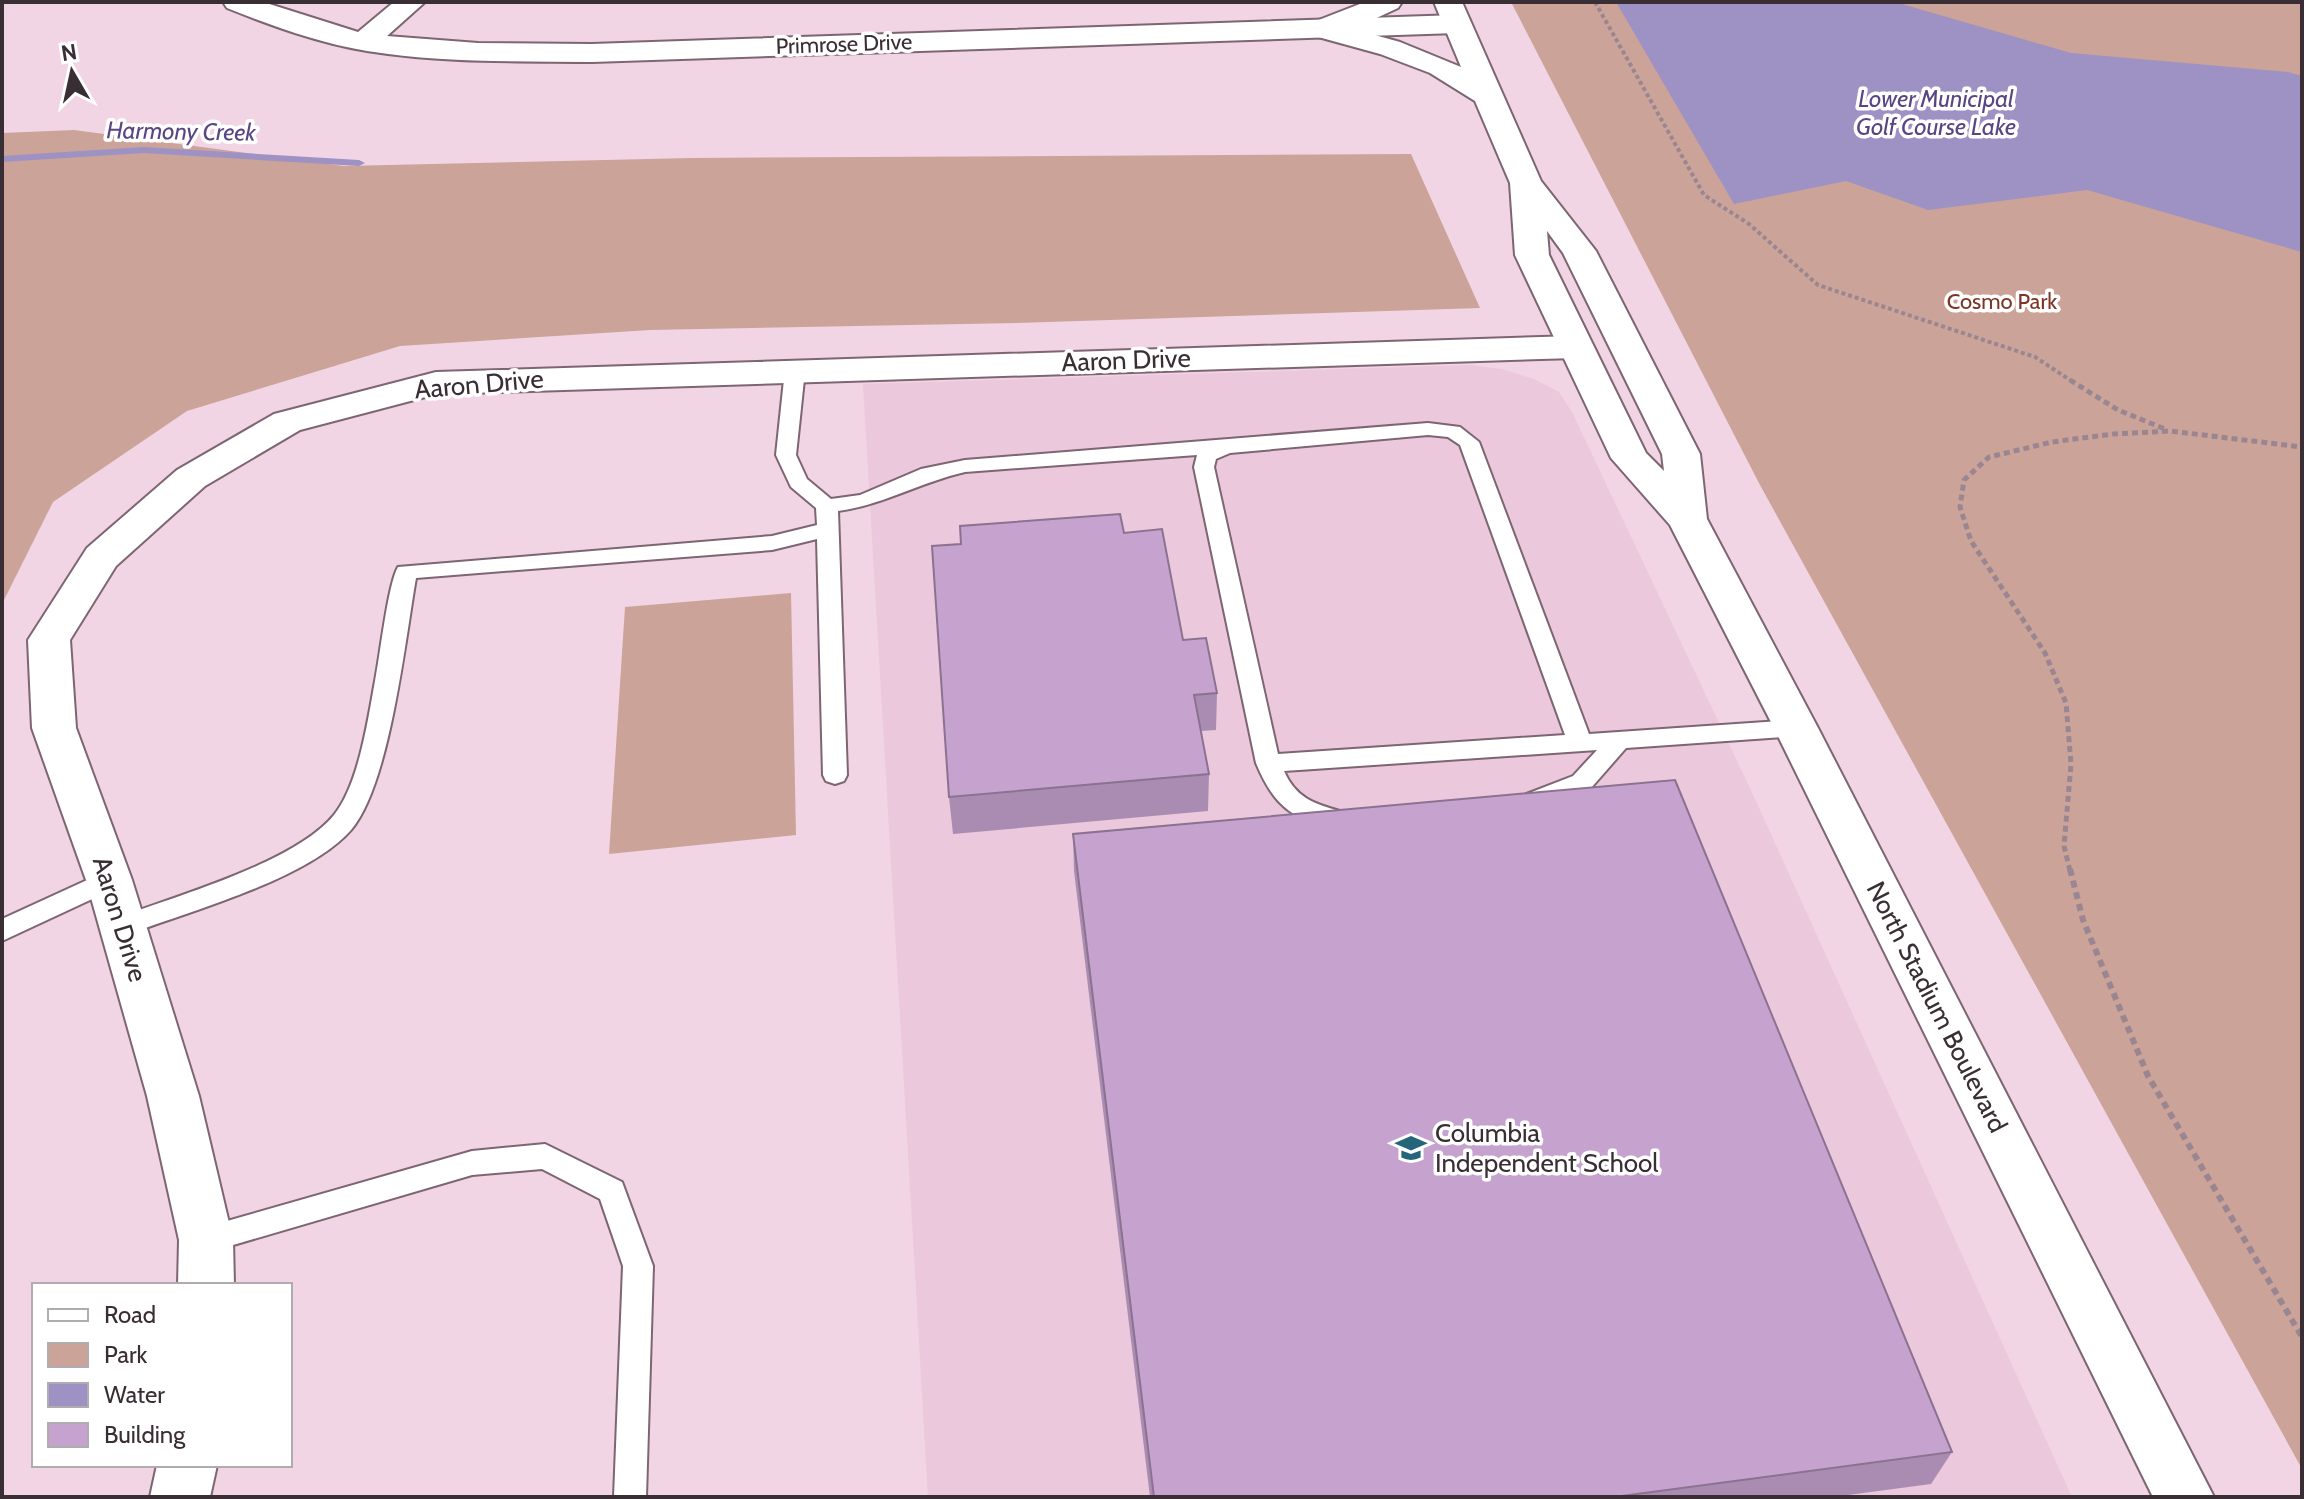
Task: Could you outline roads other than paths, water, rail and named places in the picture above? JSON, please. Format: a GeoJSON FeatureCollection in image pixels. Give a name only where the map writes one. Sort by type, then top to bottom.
{"type":"FeatureCollection","features":[{"type":"Feature","properties":{"kind":"street","name":"Primrose Drive"},"geometry":{"type":"LineString","coordinates":[[237,2],[285,20],[364,41],[474,52],[592,53],[1092,25],[1321,29],[1453,13]]}},
{"type":"Feature","properties":{"kind":"street"},"geometry":{"type":"LineString","coordinates":[[364,41],[411,2]]}},
{"type":"Feature","properties":{"kind":"street"},"geometry":{"type":"LineString","coordinates":[[1321,29],[1348,21],[1388,2]]}},
{"type":"Feature","properties":{"kind":"street","name":"North Stadium Boulevard"},"geometry":{"type":"LineString","coordinates":[[1453,13],[1485,94],[1526,183],[1579,251],[1681,454],[1687,519]]}},
{"type":"Feature","properties":{"kind":"street"},"geometry":{"type":"LineString","coordinates":[[1321,29],[1390,48],[1440,67],[1485,94]]}},
{"type":"Feature","properties":{"kind":"street","name":"North Stadium Boulevard"},"geometry":{"type":"LineString","coordinates":[[1526,183],[1532,255],[1630,458],[1687,519],[1796,728],[2184,1497]]}},
{"type":"Feature","properties":{"kind":"street","name":"Aaron Drive"},"geometry":{"type":"LineString","coordinates":[[206,1283],[206,1240],[173,1096],[109,880],[54,728],[49,640],[101,557],[191,478],[287,422],[436,383],[1575,347]]}},
{"type":"Feature","properties":{"kind":"street"},"geometry":{"type":"LineString","coordinates":[[180,1497],[187,1467]]}},
{"type":"Feature","properties":{"kind":"lane"},"geometry":{"type":"LineString","coordinates":[[795,370],[786,455],[798,482],[827,518],[835,775]]}},
{"type":"Feature","properties":{"kind":"lane"},"geometry":{"type":"LineString","coordinates":[[123,926],[293,859],[343,822],[366,777],[406,572],[772,543],[928,474],[965,466],[1428,429],[1453,431],[1469,442],[1580,743]]}},
{"type":"Feature","properties":{"kind":"lane"},"geometry":{"type":"LineString","coordinates":[[1226,447],[1207,455],[1204,467],[1268,763],[1280,792],[1309,815],[1358,823]]}},
{"type":"Feature","properties":{"kind":"lane"},"geometry":{"type":"LineString","coordinates":[[1268,763],[1796,728]]}},
{"type":"Feature","properties":{"kind":"lane"},"geometry":{"type":"LineString","coordinates":[[1510,805],[1526,804],[1582,782],[1621,739]]}},
{"type":"Feature","properties":{"kind":"lane"},"geometry":{"type":"LineString","coordinates":[[2,931],[109,880]]}},
{"type":"Feature","properties":{"kind":"lane"},"geometry":{"type":"LineString","coordinates":[[206,1240],[472,1163],[545,1156],[612,1191],[638,1266],[630,1497]]}},
{"type":"Feature","properties":{"kind":"water","name":"Lower Municipal Golf Course Lake"},"geometry":{"type":"Polygon","coordinates":[[[1616,2],[1895,2],[2071,53],[2288,72],[2302,76],[2302,252],[2087,190],[1928,210],[1846,181],[1734,204],[1616,2]]]}},
{"type":"Feature","properties":{"kind":"waterway","name":"Harmony Creek"},"geometry":{"type":"LineString","coordinates":[[2,159],[144,150],[359,163]]}},
{"type":"Feature","properties":{"kind":"place","name":"Columbia Independent School"},"geometry":{"type":"Point","coordinates":[1411,1148]}},
{"type":"Feature","properties":{"kind":"park label","name":"Cosmo Park"},"geometry":{"type":"Point","coordinates":[2002,301]}}]}
